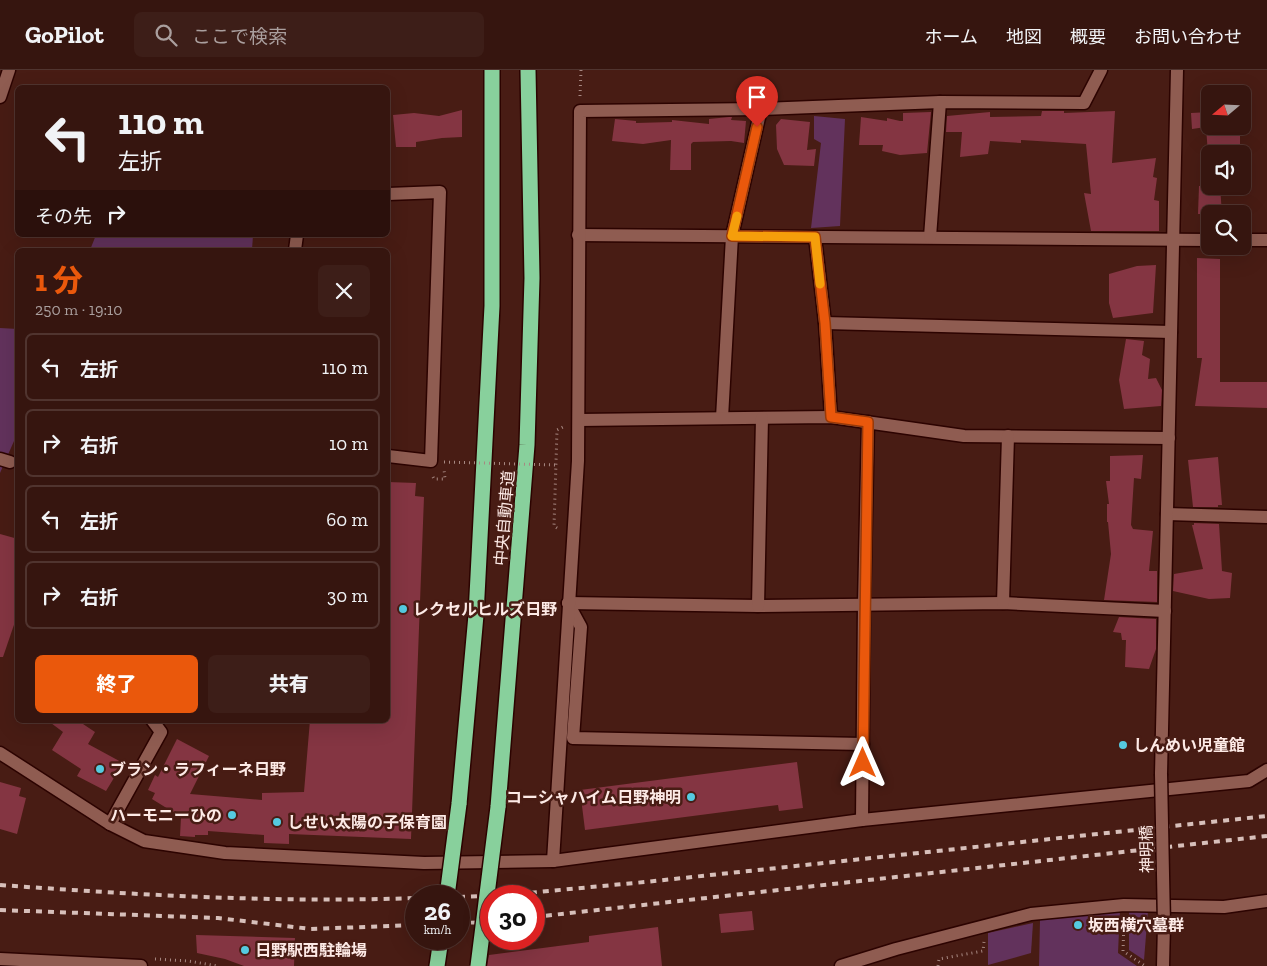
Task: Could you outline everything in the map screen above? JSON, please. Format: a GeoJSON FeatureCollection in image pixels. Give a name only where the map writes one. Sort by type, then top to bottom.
{"type":"FeatureCollection","features":[{"type":"Feature","properties":{"kind":"highway","name":"中央自動車道"},"geometry":{"type":"LineString","coordinates":[[448,885],[459,804],[476,615],[492,306],[492,70]]}},
{"type":"Feature","properties":{"kind":"highway","name":"中央自動車道"},"geometry":{"type":"LineString","coordinates":[[478,966],[498,807],[527,445],[532,278],[528,70]]}},
{"type":"Feature","properties":{"kind":"highway"},"geometry":{"type":"LineString","coordinates":[[437,966],[439,950]]}},
{"type":"Feature","properties":{"kind":"street"},"geometry":{"type":"LineString","coordinates":[[0,97],[10,70]]}},
{"type":"Feature","properties":{"kind":"street"},"geometry":{"type":"LineString","coordinates":[[553,861],[579,420],[578,235],[580,111],[761,109],[940,102],[1084,103],[1102,70]]}},
{"type":"Feature","properties":{"kind":"street","name":"神明橋"},"geometry":{"type":"LineString","coordinates":[[1163,966],[1161,774],[1177,70]]}},
{"type":"Feature","properties":{"kind":"street"},"geometry":{"type":"LineString","coordinates":[[930,238],[940,102]]}},
{"type":"Feature","properties":{"kind":"street"},"geometry":{"type":"LineString","coordinates":[[722,418],[732,236],[761,109]]}},
{"type":"Feature","properties":{"kind":"street"},"geometry":{"type":"LineString","coordinates":[[390,194],[440,192],[431,460],[390,456]]}},
{"type":"Feature","properties":{"kind":"street"},"geometry":{"type":"LineString","coordinates":[[578,235],[1201,240]]}},
{"type":"Feature","properties":{"kind":"street"},"geometry":{"type":"LineString","coordinates":[[815,237],[825,323],[831,417]]}},
{"type":"Feature","properties":{"kind":"street"},"geometry":{"type":"LineString","coordinates":[[1251,240],[1267,240]]}},
{"type":"Feature","properties":{"kind":"street"},"geometry":{"type":"LineString","coordinates":[[825,323],[1171,332]]}},
{"type":"Feature","properties":{"kind":"street"},"geometry":{"type":"LineString","coordinates":[[579,420],[831,417],[964,436],[1169,438]]}},
{"type":"Feature","properties":{"kind":"street"},"geometry":{"type":"LineString","coordinates":[[758,606],[762,418]]}},
{"type":"Feature","properties":{"kind":"street"},"geometry":{"type":"LineString","coordinates":[[862,820],[868,422]]}},
{"type":"Feature","properties":{"kind":"street"},"geometry":{"type":"LineString","coordinates":[[1003,603],[1008,436]]}},
{"type":"Feature","properties":{"kind":"street"},"geometry":{"type":"LineString","coordinates":[[1167,514],[1267,517]]}},
{"type":"Feature","properties":{"kind":"street"},"geometry":{"type":"LineString","coordinates":[[568,603],[758,606],[1003,603],[1165,611]]}},
{"type":"Feature","properties":{"kind":"street"},"geometry":{"type":"LineString","coordinates":[[568,603],[581,627],[573,738],[863,744]]}},
{"type":"Feature","properties":{"kind":"street"},"geometry":{"type":"LineString","coordinates":[[110,824],[161,732],[154,723]]}},
{"type":"Feature","properties":{"kind":"street"},"geometry":{"type":"LineString","coordinates":[[0,754],[110,824],[144,841],[225,853],[424,863],[553,861],[862,820],[1250,781],[1267,770]]}},
{"type":"Feature","properties":{"kind":"street"},"geometry":{"type":"LineString","coordinates":[[841,966],[896,949],[1031,914],[1124,905],[1224,907],[1267,901]]}},
{"type":"Feature","properties":{"kind":"street"},"geometry":{"type":"LineString","coordinates":[[0,959],[141,966]]}},
{"type":"Feature","properties":{"kind":"path"},"geometry":{"type":"LineString","coordinates":[[580,111],[581,70]]}},
{"type":"Feature","properties":{"kind":"path"},"geometry":{"type":"LineString","coordinates":[[444,462],[555,465],[554,526],[572,538]]}},
{"type":"Feature","properties":{"kind":"path"},"geometry":{"type":"LineString","coordinates":[[1124,905],[1123,951],[1146,966]]}},
{"type":"Feature","properties":{"kind":"path"},"geometry":{"type":"LineString","coordinates":[[938,966],[938,959],[984,951],[984,926]]}},
{"type":"Feature","properties":{"kind":"shaded area"},"geometry":{"type":"Polygon","coordinates":[[[814,116],[845,119],[840,226],[811,228],[821,143],[814,139],[814,116]]]}},
{"type":"Feature","properties":{"kind":"shaded area"},"geometry":{"type":"Polygon","coordinates":[[[95,237],[253,237],[252,248],[91,248],[95,237]]]}},
{"type":"Feature","properties":{"kind":"shaded area"},"geometry":{"type":"Polygon","coordinates":[[[0,328],[15,329],[15,441],[0,473],[0,328]]]}},
{"type":"Feature","properties":{"kind":"shaded area"},"geometry":{"type":"Polygon","coordinates":[[[1120,909],[1118,953],[1137,966],[1039,966],[1040,920],[1120,909]]]}},
{"type":"Feature","properties":{"kind":"shaded area"},"geometry":{"type":"Polygon","coordinates":[[[1129,910],[1148,911],[1144,960],[1129,950],[1129,910]]]}},
{"type":"Feature","properties":{"kind":"shaded area"},"geometry":{"type":"Polygon","coordinates":[[[1033,923],[1031,953],[988,965],[988,933],[1033,923]]]}},
{"type":"Feature","properties":{"kind":"building"},"geometry":{"type":"Polygon","coordinates":[[[462,110],[462,137],[416,142],[416,147],[396,147],[393,115],[414,113],[439,116],[462,110]]]}},
{"type":"Feature","properties":{"kind":"building"},"geometry":{"type":"Polygon","coordinates":[[[1042,111],[1064,111],[1064,113],[1115,111],[1112,163],[1156,158],[1153,177],[1157,178],[1154,200],[1159,201],[1159,231],[1091,231],[1084,193],[1091,194],[1086,144],[1021,140],[1021,143],[990,141],[988,154],[960,157],[962,132],[946,132],[947,116],[990,112],[990,117],[1041,116],[1042,111]]]}},
{"type":"Feature","properties":{"kind":"building"},"geometry":{"type":"Polygon","coordinates":[[[931,112],[927,153],[900,155],[882,151],[883,145],[859,145],[861,117],[887,121],[887,118],[903,121],[903,113],[931,112]]]}},
{"type":"Feature","properties":{"kind":"building"},"geometry":{"type":"Polygon","coordinates":[[[1201,112],[1201,128],[1192,129],[1191,113],[1201,112]]]}},
{"type":"Feature","properties":{"kind":"building"},"geometry":{"type":"Polygon","coordinates":[[[732,117],[731,120],[746,121],[744,143],[731,141],[693,142],[691,144],[691,170],[670,170],[671,140],[643,144],[612,141],[615,119],[636,121],[636,123],[672,122],[672,120],[709,124],[709,119],[732,117]]]}},
{"type":"Feature","properties":{"kind":"building"},"geometry":{"type":"Polygon","coordinates":[[[781,119],[810,122],[807,150],[816,149],[814,166],[784,165],[777,149],[776,125],[781,119]]]}},
{"type":"Feature","properties":{"kind":"building"},"geometry":{"type":"Polygon","coordinates":[[[1207,135],[1240,135],[1240,145],[1207,145],[1207,135]]]}},
{"type":"Feature","properties":{"kind":"building"},"geometry":{"type":"Polygon","coordinates":[[[1199,186],[1201,186],[1201,195],[1221,195],[1221,205],[1201,205],[1201,214],[1198,214],[1199,186]]]}},
{"type":"Feature","properties":{"kind":"building"},"geometry":{"type":"Polygon","coordinates":[[[1197,258],[1220,259],[1220,382],[1267,382],[1267,408],[1195,406],[1202,358],[1197,358],[1197,258]]]}},
{"type":"Feature","properties":{"kind":"building"},"geometry":{"type":"Polygon","coordinates":[[[1156,265],[1153,313],[1113,318],[1109,303],[1109,274],[1137,266],[1156,265]]]}},
{"type":"Feature","properties":{"kind":"building"},"geometry":{"type":"Polygon","coordinates":[[[1126,339],[1144,341],[1142,355],[1150,359],[1148,379],[1156,378],[1162,390],[1161,406],[1124,409],[1119,380],[1126,339]]]}},
{"type":"Feature","properties":{"kind":"building"},"geometry":{"type":"Polygon","coordinates":[[[1143,455],[1141,479],[1134,478],[1131,525],[1133,529],[1153,531],[1149,571],[1157,571],[1157,602],[1104,600],[1111,554],[1107,522],[1107,504],[1109,504],[1106,481],[1110,481],[1110,456],[1143,455]]]}},
{"type":"Feature","properties":{"kind":"building"},"geometry":{"type":"Polygon","coordinates":[[[1218,457],[1222,505],[1218,505],[1218,507],[1193,507],[1188,460],[1218,457]]]}},
{"type":"Feature","properties":{"kind":"building"},"geometry":{"type":"Polygon","coordinates":[[[390,482],[416,483],[415,496],[424,497],[411,839],[289,834],[289,844],[264,843],[264,835],[208,831],[208,835],[195,835],[195,837],[180,836],[181,817],[152,799],[155,793],[148,790],[155,775],[158,777],[177,739],[209,756],[190,794],[262,800],[262,793],[304,792],[310,723],[390,723],[390,482]]]}},
{"type":"Feature","properties":{"kind":"building"},"geometry":{"type":"Polygon","coordinates":[[[1194,523],[1219,524],[1222,571],[1232,573],[1230,598],[1209,599],[1173,591],[1174,574],[1203,569],[1192,525],[1194,523]]]}},
{"type":"Feature","properties":{"kind":"building"},"geometry":{"type":"Polygon","coordinates":[[[0,534],[15,538],[15,622],[3,657],[0,657],[0,534]]]}},
{"type":"Feature","properties":{"kind":"building"},"geometry":{"type":"Polygon","coordinates":[[[1119,617],[1156,619],[1156,649],[1149,669],[1125,667],[1126,640],[1122,640],[1121,633],[1113,632],[1119,617]]]}},
{"type":"Feature","properties":{"kind":"building"},"geometry":{"type":"Polygon","coordinates":[[[51,723],[82,723],[95,732],[88,744],[123,763],[106,791],[77,776],[81,769],[52,750],[63,732],[51,723]]]}},
{"type":"Feature","properties":{"kind":"building","name":"コーシャハイム日野神明"},"geometry":{"type":"Polygon","coordinates":[[[797,762],[803,808],[779,811],[778,805],[585,830],[580,790],[797,762]]]}},
{"type":"Feature","properties":{"kind":"building"},"geometry":{"type":"Polygon","coordinates":[[[0,782],[21,788],[19,796],[26,798],[17,834],[0,829],[0,782]]]}},
{"type":"Feature","properties":{"kind":"building"},"geometry":{"type":"Polygon","coordinates":[[[752,911],[754,930],[721,933],[719,914],[752,911]]]}},
{"type":"Feature","properties":{"kind":"building"},"geometry":{"type":"Polygon","coordinates":[[[658,927],[662,966],[487,966],[489,955],[527,950],[545,950],[545,948],[589,942],[589,936],[658,927]]]}},
{"type":"Feature","properties":{"kind":"building","name":"日野駅西駐輪場"},"geometry":{"type":"Polygon","coordinates":[[[196,935],[295,938],[294,966],[244,966],[225,959],[197,953],[196,935]]]}},
{"type":"Feature","properties":{"kind":"railway"},"geometry":{"type":"LineString","coordinates":[[470,897],[645,882],[1267,816]]}},
{"type":"Feature","properties":{"kind":"railway"},"geometry":{"type":"LineString","coordinates":[[545,916],[1267,836]]}},
{"type":"Feature","properties":{"kind":"railway"},"geometry":{"type":"LineString","coordinates":[[0,885],[260,899],[405,898]]}},
{"type":"Feature","properties":{"kind":"railway"},"geometry":{"type":"LineString","coordinates":[[0,910],[218,918],[311,929],[405,925]]}},
{"type":"Feature","properties":{"kind":"railway"},"geometry":{"type":"LineString","coordinates":[[470,923],[480,922]]}},
{"type":"Feature","properties":{"kind":"slow traffic"},"geometry":{"type":"LineString","coordinates":[[737,216],[732,236],[815,237],[820,284]]}},
{"type":"Feature","properties":{"kind":"place","name":"レクセルヒルズ日野"},"geometry":{"type":"Point","coordinates":[403,609]}},
{"type":"Feature","properties":{"kind":"place","name":"しんめい児童館"},"geometry":{"type":"Point","coordinates":[1123,745]}},
{"type":"Feature","properties":{"kind":"place","name":"ブラン・ラフィーネ日野"},"geometry":{"type":"Point","coordinates":[100,769]}},
{"type":"Feature","properties":{"kind":"place","name":"コーシャハイム日野神明"},"geometry":{"type":"Point","coordinates":[691,797]}},
{"type":"Feature","properties":{"kind":"place","name":"ハーモニーひの"},"geometry":{"type":"Point","coordinates":[232,815]}},
{"type":"Feature","properties":{"kind":"place","name":"しせい太陽の子保育園"},"geometry":{"type":"Point","coordinates":[277,822]}},
{"type":"Feature","properties":{"kind":"place","name":"坂西横穴墓群"},"geometry":{"type":"Point","coordinates":[1078,925]}},
{"type":"Feature","properties":{"kind":"place","name":"日野駅西駐輪場"},"geometry":{"type":"Point","coordinates":[245,950]}},
{"type":"Feature","properties":{"kind":"route"},"geometry":{"type":"LineString","coordinates":[[757,127],[732,236],[815,237],[825,323],[831,417],[868,422],[863,763]]}}]}
